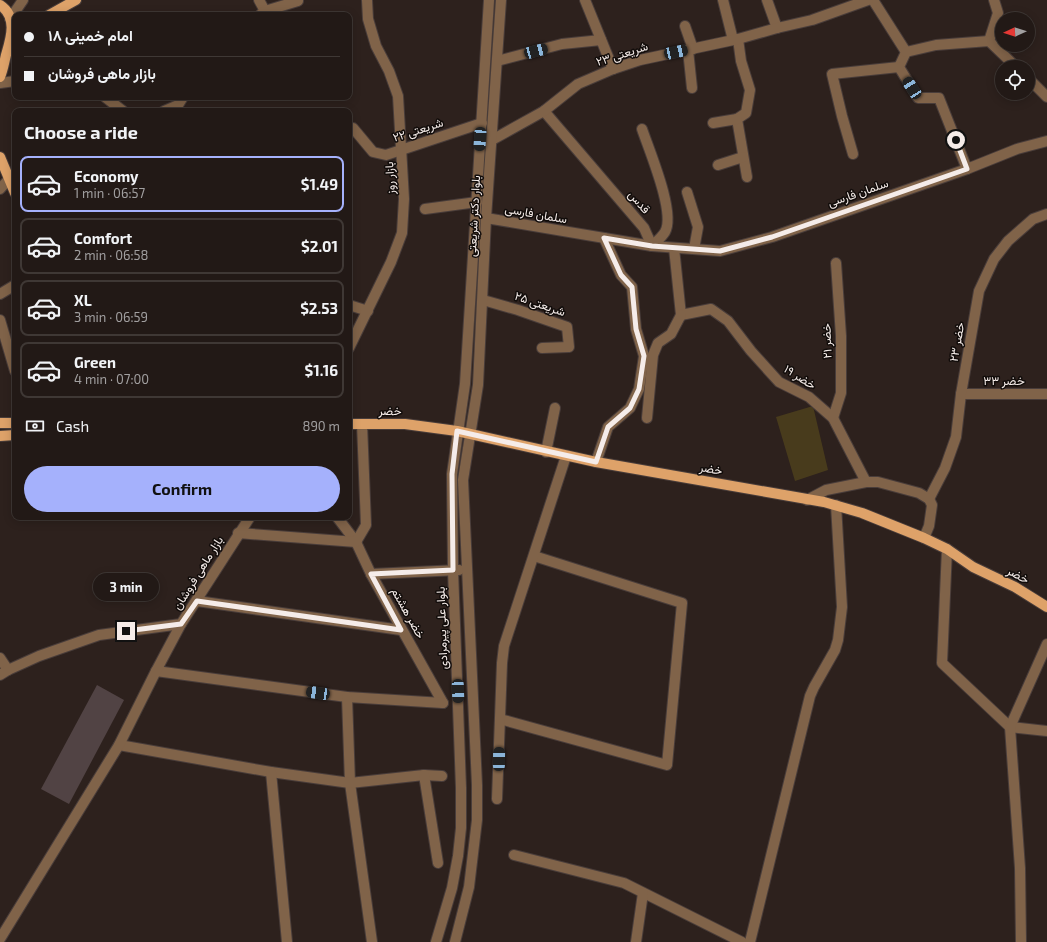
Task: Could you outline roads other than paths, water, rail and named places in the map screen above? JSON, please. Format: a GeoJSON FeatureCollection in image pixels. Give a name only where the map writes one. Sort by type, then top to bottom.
{"type":"FeatureCollection","features":[{"type":"Feature","properties":{"kind":"main road"},"geometry":{"type":"LineString","coordinates":[[54,12],[76,0]]}},
{"type":"Feature","properties":{"kind":"main road"},"geometry":{"type":"LineString","coordinates":[[0,5],[9,15],[12,22],[12,33],[0,77]]}},
{"type":"Feature","properties":{"kind":"main road"},"geometry":{"type":"LineString","coordinates":[[0,157],[12,186]]}},
{"type":"Feature","properties":{"kind":"main road"},"geometry":{"type":"LineString","coordinates":[[0,423],[12,423]]}},
{"type":"Feature","properties":{"kind":"main road","name":"خضر"},"geometry":{"type":"LineString","coordinates":[[352,424],[405,424],[470,433],[546,452],[596,462],[836,505],[862,513],[947,549],[973,567],[1015,587],[1047,607]]}},
{"type":"Feature","properties":{"kind":"main road"},"geometry":{"type":"LineString","coordinates":[[0,436],[12,435]]}},
{"type":"Feature","properties":{"kind":"street"},"geometry":{"type":"LineString","coordinates":[[17,12],[23,0]]}},
{"type":"Feature","properties":{"kind":"street"},"geometry":{"type":"LineString","coordinates":[[259,0],[263,12]]}},
{"type":"Feature","properties":{"kind":"street","name":"بازار روز"},"geometry":{"type":"LineString","coordinates":[[352,342],[391,262],[402,232],[404,199],[398,96],[389,71],[376,46],[368,19],[367,0]]}},
{"type":"Feature","properties":{"kind":"street","name":"بلوار دکتر شریعتی"},"geometry":{"type":"LineString","coordinates":[[457,431],[466,384],[489,0]]}},
{"type":"Feature","properties":{"kind":"street","name":"بلوار دکتر شریعتی"},"geometry":{"type":"LineString","coordinates":[[470,433],[478,385],[486,218],[501,0]]}},
{"type":"Feature","properties":{"kind":"street"},"geometry":{"type":"LineString","coordinates":[[585,0],[613,69]]}},
{"type":"Feature","properties":{"kind":"street"},"geometry":{"type":"LineString","coordinates":[[713,123],[737,119],[746,113],[750,90],[723,0]]}},
{"type":"Feature","properties":{"kind":"street"},"geometry":{"type":"LineString","coordinates":[[767,0],[776,28]]}},
{"type":"Feature","properties":{"kind":"street","name":"شریعتی ۲۳"},"geometry":{"type":"LineString","coordinates":[[492,140],[544,111],[578,84],[613,69],[640,60],[735,40],[776,28],[812,20],[868,0]]}},
{"type":"Feature","properties":{"kind":"street"},"geometry":{"type":"LineString","coordinates":[[873,0],[906,52]]}},
{"type":"Feature","properties":{"kind":"street"},"geometry":{"type":"LineString","coordinates":[[990,41],[998,13],[994,0]]}},
{"type":"Feature","properties":{"kind":"street"},"geometry":{"type":"LineString","coordinates":[[266,12],[298,1]]}},
{"type":"Feature","properties":{"kind":"street"},"geometry":{"type":"LineString","coordinates":[[685,26],[691,49],[692,88]]}},
{"type":"Feature","properties":{"kind":"street"},"geometry":{"type":"LineString","coordinates":[[497,61],[562,44],[601,40]]}},
{"type":"Feature","properties":{"kind":"street"},"geometry":{"type":"LineString","coordinates":[[898,67],[906,52],[936,45],[990,41],[1009,60]]}},
{"type":"Feature","properties":{"kind":"street"},"geometry":{"type":"LineString","coordinates":[[853,154],[832,74],[898,67]]}},
{"type":"Feature","properties":{"kind":"street"},"geometry":{"type":"LineString","coordinates":[[898,67],[918,98],[940,98],[967,169]]}},
{"type":"Feature","properties":{"kind":"street"},"geometry":{"type":"LineString","coordinates":[[0,83],[12,81]]}},
{"type":"Feature","properties":{"kind":"street"},"geometry":{"type":"LineString","coordinates":[[1035,85],[1047,97]]}},
{"type":"Feature","properties":{"kind":"street"},"geometry":{"type":"LineString","coordinates":[[109,100],[119,108]]}},
{"type":"Feature","properties":{"kind":"street"},"geometry":{"type":"LineString","coordinates":[[171,108],[178,105],[181,100]]}},
{"type":"Feature","properties":{"kind":"street","name":"قدس"},"geometry":{"type":"LineString","coordinates":[[544,111],[644,228],[652,246]]}},
{"type":"Feature","properties":{"kind":"street"},"geometry":{"type":"LineString","coordinates":[[737,119],[746,177]]}},
{"type":"Feature","properties":{"kind":"street","name":"شریعتی ۲۲"},"geometry":{"type":"LineString","coordinates":[[352,128],[373,152],[386,155],[482,124]]}},
{"type":"Feature","properties":{"kind":"street"},"geometry":{"type":"LineString","coordinates":[[642,128],[663,190],[668,216],[665,232],[652,246]]}},
{"type":"Feature","properties":{"kind":"street","name":"سلمان فارسی"},"geometry":{"type":"LineString","coordinates":[[674,248],[720,251],[772,237],[967,169],[1017,149],[1047,141]]}},
{"type":"Feature","properties":{"kind":"street"},"geometry":{"type":"LineString","coordinates":[[718,165],[743,157]]}},
{"type":"Feature","properties":{"kind":"street"},"geometry":{"type":"LineString","coordinates":[[0,189],[9,179]]}},
{"type":"Feature","properties":{"kind":"street"},"geometry":{"type":"LineString","coordinates":[[687,192],[698,227],[694,250]]}},
{"type":"Feature","properties":{"kind":"street"},"geometry":{"type":"LineString","coordinates":[[425,209],[477,202]]}},
{"type":"Feature","properties":{"kind":"street","name":"خضر ۲۳"},"geometry":{"type":"LineString","coordinates":[[930,499],[945,468],[956,437],[961,394],[979,291],[994,259],[1008,241],[1033,219],[1047,214]]}},
{"type":"Feature","properties":{"kind":"street","name":"سلمان فارسی"},"geometry":{"type":"LineString","coordinates":[[486,218],[652,246]]}},
{"type":"Feature","properties":{"kind":"street"},"geometry":{"type":"LineString","coordinates":[[596,462],[608,427],[630,408],[639,389],[644,356],[636,329],[632,287],[621,275],[604,238]]}},
{"type":"Feature","properties":{"kind":"street"},"geometry":{"type":"LineString","coordinates":[[647,418],[653,356],[658,343],[671,334],[681,315],[674,248],[652,246]]}},
{"type":"Feature","properties":{"kind":"street","name":"خضر ۲۱"},"geometry":{"type":"LineString","coordinates":[[833,418],[841,393],[841,336],[836,263]]}},
{"type":"Feature","properties":{"kind":"street"},"geometry":{"type":"LineString","coordinates":[[0,294],[12,287]]}},
{"type":"Feature","properties":{"kind":"street","name":"شریعتی ۲۵"},"geometry":{"type":"LineString","coordinates":[[483,300],[567,327],[569,348],[542,348]]}},
{"type":"Feature","properties":{"kind":"street"},"geometry":{"type":"LineString","coordinates":[[352,306],[368,311]]}},
{"type":"Feature","properties":{"kind":"street","name":"خضر ۱۹"},"geometry":{"type":"LineString","coordinates":[[681,315],[711,309],[728,321],[751,351],[778,382],[809,397],[833,418],[866,482]]}},
{"type":"Feature","properties":{"kind":"street"},"geometry":{"type":"LineString","coordinates":[[0,320],[12,361]]}},
{"type":"Feature","properties":{"kind":"street"},"geometry":{"type":"LineString","coordinates":[[466,384],[473,386],[478,385]]}},
{"type":"Feature","properties":{"kind":"street","name":"خضر ۳۳"},"geometry":{"type":"LineString","coordinates":[[961,394],[1047,394]]}},
{"type":"Feature","properties":{"kind":"street"},"geometry":{"type":"LineString","coordinates":[[546,452],[555,408]]}},
{"type":"Feature","properties":{"kind":"street"},"geometry":{"type":"LineString","coordinates":[[238,533],[356,542],[366,525],[362,424]]}},
{"type":"Feature","properties":{"kind":"street","name":"بلوار علی پیرمرادی"},"geometry":{"type":"LineString","coordinates":[[436,942],[452,888],[461,828],[461,788],[453,570],[452,474],[457,431]]}},
{"type":"Feature","properties":{"kind":"street"},"geometry":{"type":"LineString","coordinates":[[455,942],[469,887],[477,820],[477,785],[463,480],[470,433]]}},
{"type":"Feature","properties":{"kind":"street"},"geometry":{"type":"LineString","coordinates":[[497,799],[502,663],[504,646],[566,456]]}},
{"type":"Feature","properties":{"kind":"street"},"geometry":{"type":"LineString","coordinates":[[807,500],[826,490],[866,482],[878,482],[919,493],[930,499],[932,505],[929,526],[924,538]]}},
{"type":"Feature","properties":{"kind":"street"},"geometry":{"type":"LineString","coordinates":[[750,942],[810,696],[835,650],[838,640],[842,607],[836,505]]}},
{"type":"Feature","properties":{"kind":"street","name":"بازار ماهی فروشان"},"geometry":{"type":"LineString","coordinates":[[4,673],[39,656],[99,635],[181,624],[248,520]]}},
{"type":"Feature","properties":{"kind":"street","name":"خضر هشتم"},"geometry":{"type":"LineString","coordinates":[[338,520],[356,542],[371,574],[401,630],[443,702],[347,697]]}},
{"type":"Feature","properties":{"kind":"street"},"geometry":{"type":"LineString","coordinates":[[947,549],[942,664],[1010,727],[1047,731]]}},
{"type":"Feature","properties":{"kind":"street"},"geometry":{"type":"LineString","coordinates":[[500,719],[667,765],[682,603],[534,556]]}},
{"type":"Feature","properties":{"kind":"street"},"geometry":{"type":"LineString","coordinates":[[371,574],[467,570]]}},
{"type":"Feature","properties":{"kind":"street"},"geometry":{"type":"LineString","coordinates":[[197,601],[401,630]]}},
{"type":"Feature","properties":{"kind":"street"},"geometry":{"type":"LineString","coordinates":[[0,939],[119,745],[181,624]]}},
{"type":"Feature","properties":{"kind":"street"},"geometry":{"type":"LineString","coordinates":[[1021,942],[1020,868],[1010,727],[1047,644]]}},
{"type":"Feature","properties":{"kind":"street"},"geometry":{"type":"LineString","coordinates":[[0,658],[4,673]]}},
{"type":"Feature","properties":{"kind":"street"},"geometry":{"type":"LineString","coordinates":[[156,671],[347,697],[350,783],[372,942]]}},
{"type":"Feature","properties":{"kind":"street"},"geometry":{"type":"LineString","coordinates":[[119,745],[271,772],[350,783],[424,775],[442,776]]}},
{"type":"Feature","properties":{"kind":"street"},"geometry":{"type":"LineString","coordinates":[[271,772],[288,942]]}},
{"type":"Feature","properties":{"kind":"street"},"geometry":{"type":"LineString","coordinates":[[424,775],[438,863]]}},
{"type":"Feature","properties":{"kind":"street"},"geometry":{"type":"LineString","coordinates":[[514,855],[624,884],[742,942]]}},
{"type":"Feature","properties":{"kind":"street"},"geometry":{"type":"LineString","coordinates":[[636,942],[643,893]]}}]}
